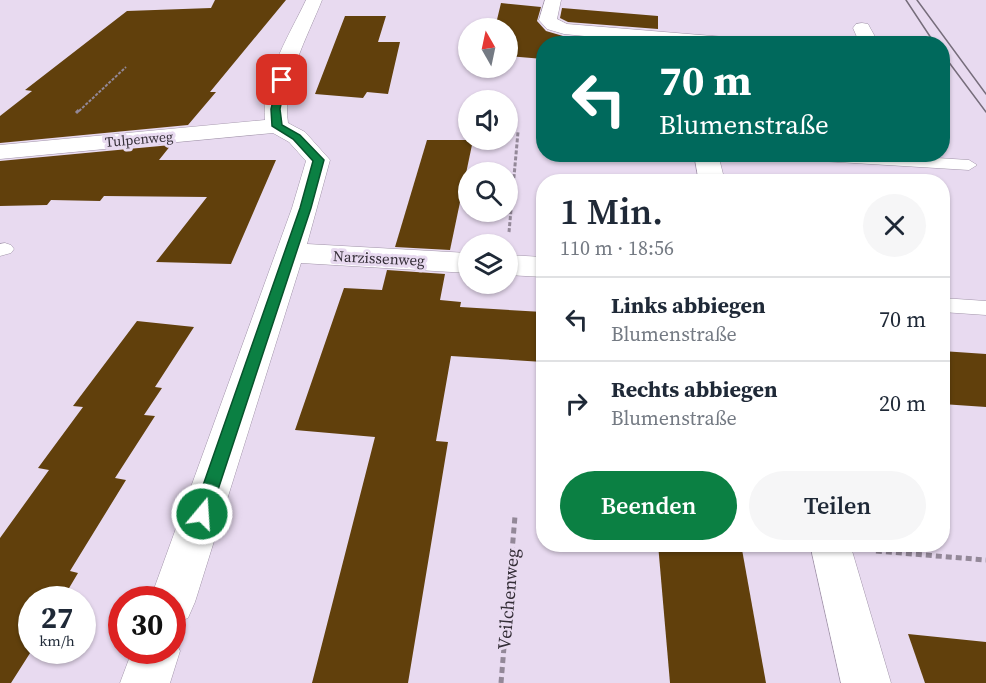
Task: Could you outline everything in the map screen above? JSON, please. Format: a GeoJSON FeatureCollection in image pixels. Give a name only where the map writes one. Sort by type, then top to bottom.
{"type":"FeatureCollection","features":[{"type":"Feature","properties":{"kind":"street"},"geometry":{"type":"LineString","coordinates":[[177,586],[290,253],[318,160],[297,137],[277,126],[275,109],[282,80],[314,0]]}},
{"type":"Feature","properties":{"kind":"street"},"geometry":{"type":"LineString","coordinates":[[553,0],[548,20],[553,25],[564,29],[645,36]]}},
{"type":"Feature","properties":{"kind":"street","name":"Tulpenweg"},"geometry":{"type":"LineString","coordinates":[[0,152],[277,126]]}},
{"type":"Feature","properties":{"kind":"street","name":"Narzissenweg"},"geometry":{"type":"LineString","coordinates":[[290,253],[458,262]]}},
{"type":"Feature","properties":{"kind":"street"},"geometry":{"type":"LineString","coordinates":[[518,266],[536,267]]}},
{"type":"Feature","properties":{"kind":"street"},"geometry":{"type":"LineString","coordinates":[[831,552],[866,683]]}},
{"type":"Feature","properties":{"kind":"street"},"geometry":{"type":"LineString","coordinates":[[145,683],[152,664]]}},
{"type":"Feature","properties":{"kind":"lane"},"geometry":{"type":"LineString","coordinates":[[920,162],[969,165]]}},
{"type":"Feature","properties":{"kind":"lane"},"geometry":{"type":"LineString","coordinates":[[950,306],[986,308]]}},
{"type":"Feature","properties":{"kind":"path"},"geometry":{"type":"LineString","coordinates":[[39,149],[126,67]]}},
{"type":"Feature","properties":{"kind":"path"},"geometry":{"type":"LineString","coordinates":[[509,234],[516,150]]}},
{"type":"Feature","properties":{"kind":"path","name":"Veilchenweg"},"geometry":{"type":"LineString","coordinates":[[501,683],[514,516]]}},
{"type":"Feature","properties":{"kind":"path"},"geometry":{"type":"LineString","coordinates":[[890,552],[986,560]]}},
{"type":"Feature","properties":{"kind":"building"},"geometry":{"type":"Polygon","coordinates":[[[215,0],[286,0],[210,92],[216,92],[188,125],[0,143],[0,116],[32,91],[25,90],[127,11],[211,8],[215,0]]]}},
{"type":"Feature","properties":{"kind":"building"},"geometry":{"type":"Polygon","coordinates":[[[501,3],[541,7],[537,21],[546,31],[563,36],[536,36],[536,58],[518,57],[518,18],[497,18],[501,3]]]}},
{"type":"Feature","properties":{"kind":"building"},"geometry":{"type":"Polygon","coordinates":[[[562,8],[658,16],[658,29],[568,22],[560,18],[562,8]]]}},
{"type":"Feature","properties":{"kind":"building"},"geometry":{"type":"Polygon","coordinates":[[[345,16],[386,16],[378,42],[400,42],[388,94],[367,92],[363,98],[315,94],[345,16]]]}},
{"type":"Feature","properties":{"kind":"building"},"geometry":{"type":"Polygon","coordinates":[[[427,140],[458,140],[458,150],[471,150],[468,162],[458,162],[458,212],[450,250],[395,247],[427,140]]]}},
{"type":"Feature","properties":{"kind":"building"},"geometry":{"type":"Polygon","coordinates":[[[171,145],[159,160],[276,160],[231,264],[156,262],[207,197],[104,196],[100,201],[51,200],[47,205],[0,206],[0,161],[171,145]]]}},
{"type":"Feature","properties":{"kind":"building"},"geometry":{"type":"Polygon","coordinates":[[[387,270],[445,274],[440,300],[461,302],[460,307],[536,312],[536,362],[451,356],[436,441],[448,442],[408,683],[312,683],[375,437],[295,430],[344,288],[382,290],[387,270]]]}},
{"type":"Feature","properties":{"kind":"building"},"geometry":{"type":"Polygon","coordinates":[[[137,321],[194,327],[155,387],[162,388],[144,415],[155,416],[115,478],[126,480],[70,571],[78,573],[70,586],[18,586],[18,664],[23,664],[11,683],[0,683],[0,538],[49,470],[38,468],[83,407],[73,406],[137,321]]]}},
{"type":"Feature","properties":{"kind":"building"},"geometry":{"type":"Polygon","coordinates":[[[950,352],[986,354],[986,407],[950,405],[950,352]]]}},
{"type":"Feature","properties":{"kind":"building"},"geometry":{"type":"Polygon","coordinates":[[[659,552],[742,552],[766,683],[670,683],[659,552]]]}},
{"type":"Feature","properties":{"kind":"building"},"geometry":{"type":"Polygon","coordinates":[[[908,634],[986,642],[986,683],[925,683],[908,634]]]}},
{"type":"Feature","properties":{"kind":"tram line"},"geometry":{"type":"LineString","coordinates":[[906,0],[930,36]]}},
{"type":"Feature","properties":{"kind":"tram line"},"geometry":{"type":"LineString","coordinates":[[917,0],[943,36]]}},
{"type":"Feature","properties":{"kind":"tram line"},"geometry":{"type":"LineString","coordinates":[[950,45],[986,94]]}},
{"type":"Feature","properties":{"kind":"tram line"},"geometry":{"type":"LineString","coordinates":[[950,64],[986,112]]}},
{"type":"Feature","properties":{"kind":"route"},"geometry":{"type":"LineString","coordinates":[[202,514],[305,208],[318,160],[297,137],[277,126],[275,109],[282,80]]}}]}
